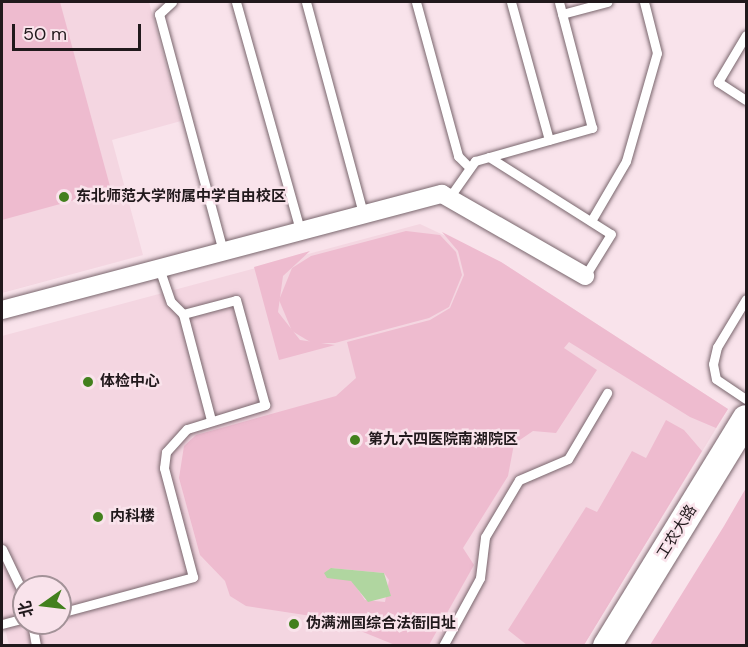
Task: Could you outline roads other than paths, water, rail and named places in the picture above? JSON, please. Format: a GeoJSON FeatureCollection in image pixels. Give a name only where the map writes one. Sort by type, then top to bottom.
{"type":"FeatureCollection","features":[{"type":"Feature","properties":{"kind":"main road","name":"工农大路"},"geometry":{"type":"LineString","coordinates":[[607,645],[747,419]]}},
{"type":"Feature","properties":{"kind":"main road","name":"工农大路"},"geometry":{"type":"LineString","coordinates":[[628,645],[747,450]]}},
{"type":"Feature","properties":{"kind":"street"},"geometry":{"type":"LineString","coordinates":[[2,310],[432,194],[450,195],[585,276]]}},
{"type":"Feature","properties":{"kind":"lane"},"geometry":{"type":"LineString","coordinates":[[172,2],[159,14],[223,251]]}},
{"type":"Feature","properties":{"kind":"lane"},"geometry":{"type":"LineString","coordinates":[[236,2],[300,230]]}},
{"type":"Feature","properties":{"kind":"lane"},"geometry":{"type":"LineString","coordinates":[[306,2],[363,213]]}},
{"type":"Feature","properties":{"kind":"lane"},"geometry":{"type":"LineString","coordinates":[[416,2],[458,156],[468,166]]}},
{"type":"Feature","properties":{"kind":"lane"},"geometry":{"type":"LineString","coordinates":[[511,2],[549,140]]}},
{"type":"Feature","properties":{"kind":"lane"},"geometry":{"type":"LineString","coordinates":[[450,195],[468,166],[489,157],[592,128],[559,2]]}},
{"type":"Feature","properties":{"kind":"lane"},"geometry":{"type":"LineString","coordinates":[[562,14],[607,2]]}},
{"type":"Feature","properties":{"kind":"lane"},"geometry":{"type":"LineString","coordinates":[[591,221],[626,161],[657,53],[644,2]]}},
{"type":"Feature","properties":{"kind":"lane"},"geometry":{"type":"LineString","coordinates":[[747,35],[718,82],[747,100]]}},
{"type":"Feature","properties":{"kind":"lane"},"geometry":{"type":"LineString","coordinates":[[489,157],[611,234],[585,276]]}},
{"type":"Feature","properties":{"kind":"lane"},"geometry":{"type":"LineString","coordinates":[[159,268],[171,302],[183,314],[212,420]]}},
{"type":"Feature","properties":{"kind":"lane"},"geometry":{"type":"LineString","coordinates":[[747,299],[717,347],[713,364],[716,379],[747,399]]}},
{"type":"Feature","properties":{"kind":"lane"},"geometry":{"type":"LineString","coordinates":[[72,610],[193,577],[164,468],[166,452],[187,429],[265,405],[236,300],[183,314]]}},
{"type":"Feature","properties":{"kind":"lane"},"geometry":{"type":"LineString","coordinates":[[443,645],[480,578],[485,537],[519,480],[568,459],[607,393]]}},
{"type":"Feature","properties":{"kind":"lane"},"geometry":{"type":"LineString","coordinates":[[2,549],[14,575]]}},
{"type":"Feature","properties":{"kind":"place","name":"东北师范大学附属中学自由校区"},"geometry":{"type":"Point","coordinates":[64,197]}},
{"type":"Feature","properties":{"kind":"place","name":"体检中心"},"geometry":{"type":"Point","coordinates":[88,382]}},
{"type":"Feature","properties":{"kind":"place","name":"第九六四医院南湖院区"},"geometry":{"type":"Point","coordinates":[355,440]}},
{"type":"Feature","properties":{"kind":"place","name":"内科楼"},"geometry":{"type":"Point","coordinates":[98,517]}},
{"type":"Feature","properties":{"kind":"place","name":"伪满洲国综合法衙旧址"},"geometry":{"type":"Point","coordinates":[294,624]}}]}
